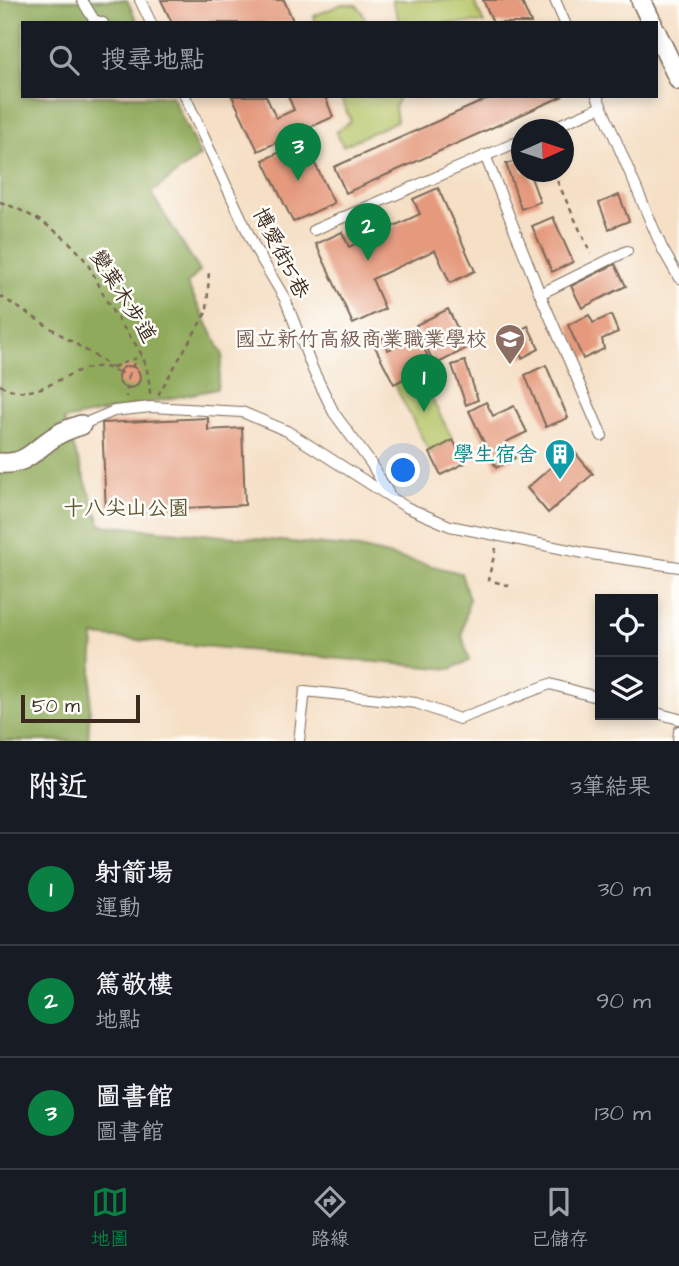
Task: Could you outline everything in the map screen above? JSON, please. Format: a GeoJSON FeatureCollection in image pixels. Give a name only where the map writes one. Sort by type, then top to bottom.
{"type":"FeatureCollection","features":[{"type":"Feature","properties":{"kind":"street"},"geometry":{"type":"LineString","coordinates":[[641,0],[651,21]]}},
{"type":"Feature","properties":{"kind":"street"},"geometry":{"type":"LineString","coordinates":[[658,36],[679,80]]}},
{"type":"Feature","properties":{"kind":"street"},"geometry":{"type":"LineString","coordinates":[[0,463],[15,464],[35,453],[56,435],[81,425]]}},
{"type":"Feature","properties":{"kind":"lane"},"geometry":{"type":"LineString","coordinates":[[82,0],[97,21]]}},
{"type":"Feature","properties":{"kind":"lane"},"geometry":{"type":"LineString","coordinates":[[140,0],[150,21]]}},
{"type":"Feature","properties":{"kind":"lane"},"geometry":{"type":"LineString","coordinates":[[555,0],[564,21]]}},
{"type":"Feature","properties":{"kind":"lane","name":"博愛街5巷"},"geometry":{"type":"LineString","coordinates":[[186,98],[255,248],[285,299],[313,370],[334,413],[390,495]]}},
{"type":"Feature","properties":{"kind":"lane"},"geometry":{"type":"LineString","coordinates":[[598,98],[662,248],[679,278]]}},
{"type":"Feature","properties":{"kind":"lane"},"geometry":{"type":"LineString","coordinates":[[573,119],[601,107]]}},
{"type":"Feature","properties":{"kind":"lane"},"geometry":{"type":"LineString","coordinates":[[314,230],[511,144]]}},
{"type":"Feature","properties":{"kind":"lane"},"geometry":{"type":"LineString","coordinates":[[485,155],[540,294],[602,436]]}},
{"type":"Feature","properties":{"kind":"lane"},"geometry":{"type":"LineString","coordinates":[[540,294],[627,251]]}},
{"type":"Feature","properties":{"kind":"lane","name":"博愛街5巷"},"geometry":{"type":"LineString","coordinates":[[81,425],[114,411],[151,407],[242,412],[287,431],[406,507],[450,526],[584,553],[679,567]]}},
{"type":"Feature","properties":{"kind":"lane"},"geometry":{"type":"LineString","coordinates":[[299,741],[305,691],[416,704],[459,719],[550,684],[595,697]]}},
{"type":"Feature","properties":{"kind":"lane"},"geometry":{"type":"LineString","coordinates":[[658,713],[679,719]]}},
{"type":"Feature","properties":{"kind":"lane"},"geometry":{"type":"LineString","coordinates":[[678,741],[679,731]]}},
{"type":"Feature","properties":{"kind":"path"},"geometry":{"type":"LineString","coordinates":[[558,182],[597,266]]}},
{"type":"Feature","properties":{"kind":"path","name":"變葉木步道"},"geometry":{"type":"LineString","coordinates":[[0,202],[18,208],[50,228],[81,254],[114,313],[137,343],[149,371],[151,407]]}},
{"type":"Feature","properties":{"kind":"path"},"geometry":{"type":"LineString","coordinates":[[151,407],[207,311],[209,270]]}},
{"type":"Feature","properties":{"kind":"path"},"geometry":{"type":"LineString","coordinates":[[0,296],[128,377]]}},
{"type":"Feature","properties":{"kind":"path"},"geometry":{"type":"LineString","coordinates":[[113,367],[142,356]]}},
{"type":"Feature","properties":{"kind":"path"},"geometry":{"type":"LineString","coordinates":[[125,410],[128,377],[136,359]]}},
{"type":"Feature","properties":{"kind":"path"},"geometry":{"type":"LineString","coordinates":[[0,385],[18,392],[43,389],[69,376],[101,366],[120,372]]}},
{"type":"Feature","properties":{"kind":"path"},"geometry":{"type":"LineString","coordinates":[[497,545],[488,580],[511,586]]}},
{"type":"Feature","properties":{"kind":"green space","name":"十八尖山公園"},"geometry":{"type":"Polygon","coordinates":[[[0,0],[127,0],[137,21],[21,21],[21,98],[173,98],[200,156],[151,193],[200,271],[187,284],[223,355],[217,389],[64,420],[101,525],[359,548],[461,573],[469,599],[462,635],[469,661],[450,669],[94,636],[88,741],[0,741],[0,0]]]}},
{"type":"Feature","properties":{"kind":"green space"},"geometry":{"type":"Polygon","coordinates":[[[392,0],[473,0],[483,21],[399,21],[392,0]]]}},
{"type":"Feature","properties":{"kind":"green space"},"geometry":{"type":"Polygon","coordinates":[[[342,4],[356,5],[366,21],[314,21],[314,16],[342,4]]]}},
{"type":"Feature","properties":{"kind":"green space"},"geometry":{"type":"Polygon","coordinates":[[[341,98],[398,98],[395,107],[397,121],[343,146],[336,132],[351,121],[341,98]]]}},
{"type":"Feature","properties":{"kind":"green space"},"geometry":{"type":"Polygon","coordinates":[[[418,372],[453,440],[430,453],[394,384],[418,372]]]}},
{"type":"Feature","properties":{"kind":"building"},"geometry":{"type":"Polygon","coordinates":[[[161,0],[284,0],[293,21],[171,21],[161,0]]]}},
{"type":"Feature","properties":{"kind":"building"},"geometry":{"type":"Polygon","coordinates":[[[483,0],[521,0],[530,21],[492,21],[483,0]]]}},
{"type":"Feature","properties":{"kind":"building"},"geometry":{"type":"Polygon","coordinates":[[[233,98],[267,98],[276,118],[294,110],[289,98],[326,98],[333,117],[258,151],[233,98]]]}},
{"type":"Feature","properties":{"kind":"building"},"geometry":{"type":"Polygon","coordinates":[[[489,98],[559,98],[511,119],[346,193],[334,167],[489,98]]]}},
{"type":"Feature","properties":{"kind":"building"},"geometry":{"type":"Polygon","coordinates":[[[304,141],[334,203],[293,222],[263,160],[304,141]]]}},
{"type":"Feature","properties":{"kind":"building"},"geometry":{"type":"Polygon","coordinates":[[[511,162],[511,179],[506,164],[511,162]]]}},
{"type":"Feature","properties":{"kind":"building"},"geometry":{"type":"Polygon","coordinates":[[[512,182],[533,182],[540,202],[521,209],[512,182]]]}},
{"type":"Feature","properties":{"kind":"building"},"geometry":{"type":"Polygon","coordinates":[[[438,188],[475,271],[450,283],[435,250],[372,279],[385,309],[353,324],[316,244],[342,232],[349,247],[420,214],[413,199],[438,188]]]}},
{"type":"Feature","properties":{"kind":"building"},"geometry":{"type":"Polygon","coordinates":[[[619,195],[629,221],[609,229],[599,203],[619,195]]]}},
{"type":"Feature","properties":{"kind":"building"},"geometry":{"type":"Polygon","coordinates":[[[553,217],[573,262],[552,272],[532,226],[553,217]]]}},
{"type":"Feature","properties":{"kind":"building"},"geometry":{"type":"Polygon","coordinates":[[[615,264],[626,286],[582,308],[571,286],[615,264]]]}},
{"type":"Feature","properties":{"kind":"building"},"geometry":{"type":"Polygon","coordinates":[[[448,309],[467,348],[435,365],[416,325],[448,309]]]}},
{"type":"Feature","properties":{"kind":"building"},"geometry":{"type":"Polygon","coordinates":[[[589,315],[593,323],[611,315],[618,332],[602,339],[604,349],[583,359],[568,325],[589,315]]]}},
{"type":"Feature","properties":{"kind":"building"},"geometry":{"type":"Polygon","coordinates":[[[528,326],[539,349],[522,358],[510,336],[528,326]]]}},
{"type":"Feature","properties":{"kind":"building"},"geometry":{"type":"Polygon","coordinates":[[[418,336],[432,365],[394,384],[373,343],[382,338],[388,350],[418,336]]]}},
{"type":"Feature","properties":{"kind":"building"},"geometry":{"type":"Polygon","coordinates":[[[465,361],[478,400],[466,405],[452,365],[465,361]]]}},
{"type":"Feature","properties":{"kind":"building"},"geometry":{"type":"Polygon","coordinates":[[[546,365],[568,418],[546,427],[525,375],[546,365]]]}},
{"type":"Feature","properties":{"kind":"building"},"geometry":{"type":"Polygon","coordinates":[[[129,366],[139,373],[140,377],[133,387],[129,388],[119,381],[118,377],[125,367],[129,366]]]}},
{"type":"Feature","properties":{"kind":"building"},"geometry":{"type":"Polygon","coordinates":[[[486,402],[493,416],[514,406],[527,432],[506,442],[515,458],[496,468],[469,411],[486,402]]]}},
{"type":"Feature","properties":{"kind":"building"},"geometry":{"type":"Polygon","coordinates":[[[208,418],[208,430],[242,428],[245,505],[106,512],[102,423],[208,418]]]}},
{"type":"Feature","properties":{"kind":"building"},"geometry":{"type":"Polygon","coordinates":[[[453,440],[465,463],[441,475],[430,453],[453,440]]]}},
{"type":"Feature","properties":{"kind":"building","name":"學生宿舍"},"geometry":{"type":"Polygon","coordinates":[[[572,449],[593,474],[548,513],[527,488],[572,449]]]}},
{"type":"Feature","properties":{"kind":"place","name":"圖書館"},"geometry":{"type":"Point","coordinates":[298,181]}},
{"type":"Feature","properties":{"kind":"place","name":"篤敬樓"},"geometry":{"type":"Point","coordinates":[368,261]}},
{"type":"Feature","properties":{"kind":"place","name":"國立新竹高級商業職業學校"},"geometry":{"type":"Point","coordinates":[510,366]}},
{"type":"Feature","properties":{"kind":"place","name":"射箭場"},"geometry":{"type":"Point","coordinates":[424,412]}},
{"type":"Feature","properties":{"kind":"place","name":"學生宿舍"},"geometry":{"type":"Point","coordinates":[560,481]}}]}
